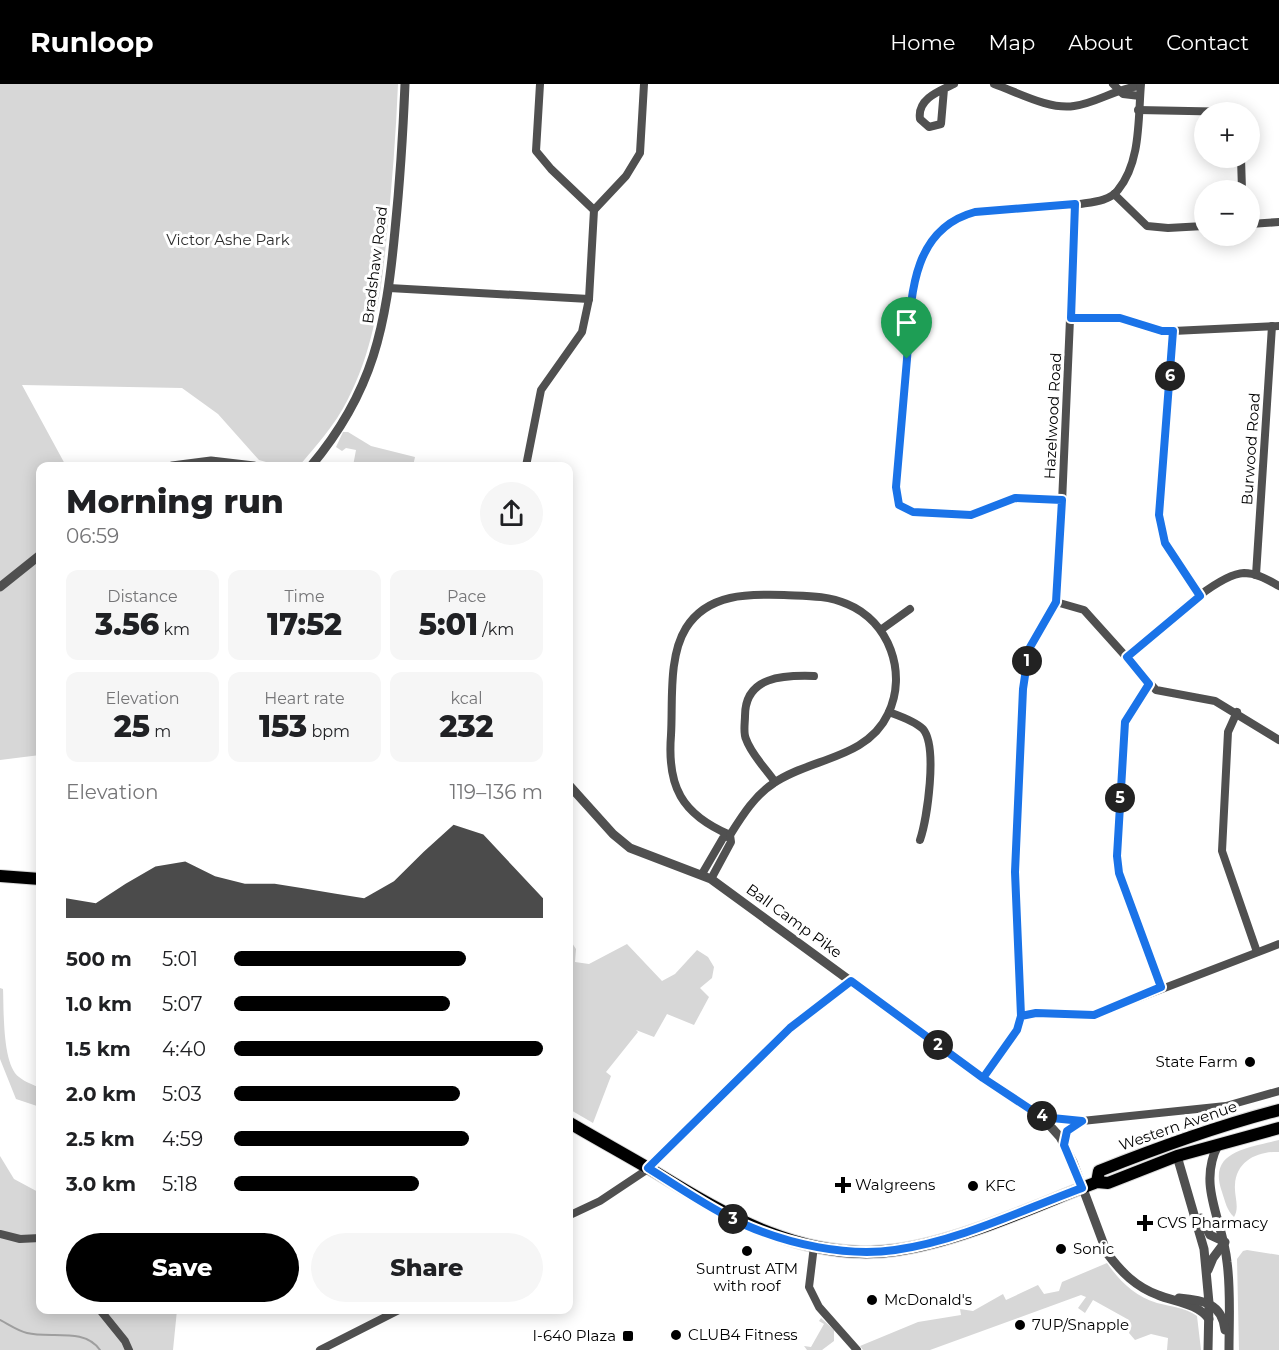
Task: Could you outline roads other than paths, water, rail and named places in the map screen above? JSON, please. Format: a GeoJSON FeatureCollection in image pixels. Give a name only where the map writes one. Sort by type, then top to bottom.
{"type":"FeatureCollection","features":[{"type":"Feature","properties":{"kind":"main road"},"geometry":{"type":"LineString","coordinates":[[0,876],[36,879]]}},
{"type":"Feature","properties":{"kind":"main road","name":"Western Avenue"},"geometry":{"type":"LineString","coordinates":[[1097,1182],[1099,1171],[1206,1130],[1279,1110]]}},
{"type":"Feature","properties":{"kind":"main road","name":"Western Avenue"},"geometry":{"type":"LineString","coordinates":[[573,1125],[746,1225],[814,1246],[851,1251],[886,1251],[924,1244],[1097,1182],[1108,1183],[1177,1156],[1279,1128]]}},
{"type":"Feature","properties":{"kind":"main road"},"geometry":{"type":"LineString","coordinates":[[1177,1156],[1178,1150],[1185,1143],[1206,1130]]}},
{"type":"Feature","properties":{"kind":"street","name":"Bradshaw Road"},"geometry":{"type":"LineString","coordinates":[[314,462],[341,426],[363,386],[382,332],[389,288],[402,157],[405,84]]}},
{"type":"Feature","properties":{"kind":"street"},"geometry":{"type":"LineString","coordinates":[[540,84],[536,151],[551,170],[594,210]]}},
{"type":"Feature","properties":{"kind":"street"},"geometry":{"type":"LineString","coordinates":[[527,462],[541,390],[582,332],[589,299],[594,210],[626,176],[640,153],[644,84]]}},
{"type":"Feature","properties":{"kind":"street"},"geometry":{"type":"LineString","coordinates":[[944,89],[941,124],[929,127],[920,119],[922,106],[930,96],[944,89],[954,84]]}},
{"type":"Feature","properties":{"kind":"street"},"geometry":{"type":"LineString","coordinates":[[993,84],[1006,86],[1064,107],[1076,106],[1119,91],[1124,87],[1141,85],[1131,166],[1114,194],[1102,200],[961,216],[940,232],[922,258],[915,273],[896,487],[899,505],[913,512],[971,515],[1015,498],[1062,500]]}},
{"type":"Feature","properties":{"kind":"street"},"geometry":{"type":"LineString","coordinates":[[1113,84],[1123,94],[1140,96]]}},
{"type":"Feature","properties":{"kind":"street"},"geometry":{"type":"LineString","coordinates":[[1138,110],[1194,111]]}},
{"type":"Feature","properties":{"kind":"street"},"geometry":{"type":"LineString","coordinates":[[1114,194],[1147,226],[1194,227]]}},
{"type":"Feature","properties":{"kind":"street","name":"Hazelwood Road"},"geometry":{"type":"LineString","coordinates":[[983,1078],[1017,1030],[1021,1016],[1015,872],[1023,689],[1029,649],[1056,602],[1075,204]]}},
{"type":"Feature","properties":{"kind":"street"},"geometry":{"type":"LineString","coordinates":[[1260,223],[1279,222]]}},
{"type":"Feature","properties":{"kind":"street"},"geometry":{"type":"LineString","coordinates":[[389,288],[589,299]]}},
{"type":"Feature","properties":{"kind":"street"},"geometry":{"type":"LineString","coordinates":[[1071,318],[1120,318],[1162,331],[1276,326]]}},
{"type":"Feature","properties":{"kind":"street","name":"Burwood Road"},"geometry":{"type":"LineString","coordinates":[[1256,574],[1276,326]]}},
{"type":"Feature","properties":{"kind":"street"},"geometry":{"type":"LineString","coordinates":[[1173,331],[1159,515],[1165,543],[1200,596]]}},
{"type":"Feature","properties":{"kind":"street"},"geometry":{"type":"LineString","coordinates":[[203,462],[220,462]]}},
{"type":"Feature","properties":{"kind":"street"},"geometry":{"type":"LineString","coordinates":[[0,587],[36,558]]}},
{"type":"Feature","properties":{"kind":"street"},"geometry":{"type":"LineString","coordinates":[[1127,657],[1223,579],[1244,573],[1256,574],[1279,586]]}},
{"type":"Feature","properties":{"kind":"street"},"geometry":{"type":"LineString","coordinates":[[702,874],[723,838],[730,834],[760,794],[775,782],[866,741],[890,712],[896,673],[892,654],[882,630],[858,609],[826,597],[736,596],[714,603],[692,620],[680,642],[677,656],[669,755],[672,780],[688,809],[730,834]]}},
{"type":"Feature","properties":{"kind":"street"},"geometry":{"type":"LineString","coordinates":[[1056,602],[1084,610],[1156,690],[1215,701],[1237,712],[1279,740]]}},
{"type":"Feature","properties":{"kind":"street"},"geometry":{"type":"LineString","coordinates":[[882,630],[910,609]]}},
{"type":"Feature","properties":{"kind":"street"},"geometry":{"type":"LineString","coordinates":[[775,782],[745,738],[745,709],[754,687],[770,678],[791,675],[814,676]]}},
{"type":"Feature","properties":{"kind":"street"},"geometry":{"type":"LineString","coordinates":[[1149,684],[1125,722],[1117,856],[1119,873],[1161,987]]}},
{"type":"Feature","properties":{"kind":"street"},"geometry":{"type":"LineString","coordinates":[[890,712],[923,729],[929,742],[926,822],[920,840]]}},
{"type":"Feature","properties":{"kind":"street"},"geometry":{"type":"LineString","coordinates":[[1237,712],[1228,732],[1222,851],[1257,952]]}},
{"type":"Feature","properties":{"kind":"street","name":"Ball Camp Pike"},"geometry":{"type":"LineString","coordinates":[[573,790],[613,834],[630,848],[711,879],[983,1078],[1042,1117],[1082,1121],[1226,1106],[1279,1091]]}},
{"type":"Feature","properties":{"kind":"street"},"geometry":{"type":"LineString","coordinates":[[711,879],[731,842],[730,834]]}},
{"type":"Feature","properties":{"kind":"street"},"geometry":{"type":"LineString","coordinates":[[1021,1016],[1036,1013],[1094,1015],[1161,987],[1279,944]]}},
{"type":"Feature","properties":{"kind":"street"},"geometry":{"type":"LineString","coordinates":[[573,1214],[600,1201],[648,1168],[790,1028],[851,981]]}},
{"type":"Feature","properties":{"kind":"street"},"geometry":{"type":"LineString","coordinates":[[1042,1117],[1054,1128],[1064,1145],[1107,1253],[1115,1264],[1142,1288],[1190,1305],[1209,1319]]}},
{"type":"Feature","properties":{"kind":"street"},"geometry":{"type":"LineString","coordinates":[[1064,1145],[1067,1131],[1082,1121]]}},
{"type":"Feature","properties":{"kind":"street"},"geometry":{"type":"LineString","coordinates":[[1218,1145],[1209,1161],[1208,1179],[1225,1242],[1230,1287],[1227,1350]]}},
{"type":"Feature","properties":{"kind":"street"},"geometry":{"type":"LineString","coordinates":[[1177,1156],[1204,1249],[1208,1273],[1208,1350]]}},
{"type":"Feature","properties":{"kind":"street"},"geometry":{"type":"LineString","coordinates":[[1185,1183],[1207,1232],[1225,1242]]}},
{"type":"Feature","properties":{"kind":"street"},"geometry":{"type":"LineString","coordinates":[[0,1234],[20,1239],[36,1238]]}},
{"type":"Feature","properties":{"kind":"street"},"geometry":{"type":"LineString","coordinates":[[1208,1273],[1213,1258],[1225,1242]]}},
{"type":"Feature","properties":{"kind":"street"},"geometry":{"type":"LineString","coordinates":[[814,1246],[809,1287],[821,1309],[857,1350]]}},
{"type":"Feature","properties":{"kind":"street"},"geometry":{"type":"LineString","coordinates":[[1165,1297],[1209,1303],[1222,1314],[1227,1350]]}},
{"type":"Feature","properties":{"kind":"street"},"geometry":{"type":"LineString","coordinates":[[103,1314],[125,1341],[129,1350]]}},
{"type":"Feature","properties":{"kind":"street"},"geometry":{"type":"LineString","coordinates":[[320,1350],[391,1314]]}},
{"type":"Feature","properties":{"kind":"waterway"},"geometry":{"type":"LineString","coordinates":[[0,1320],[36,1335],[66,1335],[85,1338],[100,1350]]}},
{"type":"Feature","properties":{"kind":"place","name":"State Farm"},"geometry":{"type":"Point","coordinates":[1250,1062]}},
{"type":"Feature","properties":{"kind":"place","name":"Walgreens"},"geometry":{"type":"Point","coordinates":[843,1185]}},
{"type":"Feature","properties":{"kind":"place","name":"KFC"},"geometry":{"type":"Point","coordinates":[973,1186]}},
{"type":"Feature","properties":{"kind":"place","name":"CVS Pharmacy"},"geometry":{"type":"Point","coordinates":[1145,1223]}},
{"type":"Feature","properties":{"kind":"place","name":"Sonic"},"geometry":{"type":"Point","coordinates":[1061,1249]}},
{"type":"Feature","properties":{"kind":"place","name":"Suntrust ATM with roof"},"geometry":{"type":"Point","coordinates":[747,1251]}},
{"type":"Feature","properties":{"kind":"place","name":"McDonald's"},"geometry":{"type":"Point","coordinates":[872,1300]}},
{"type":"Feature","properties":{"kind":"place","name":"7UP/Snapple"},"geometry":{"type":"Point","coordinates":[1020,1325]}},
{"type":"Feature","properties":{"kind":"place","name":"CLUB4 Fitness"},"geometry":{"type":"Point","coordinates":[676,1335]}},
{"type":"Feature","properties":{"kind":"place","name":"I-640 Plaza"},"geometry":{"type":"Point","coordinates":[628,1336]}},
{"type":"Feature","properties":{"kind":"park label","name":"Victor Ashe Park"},"geometry":{"type":"Point","coordinates":[228,240]}}]}
